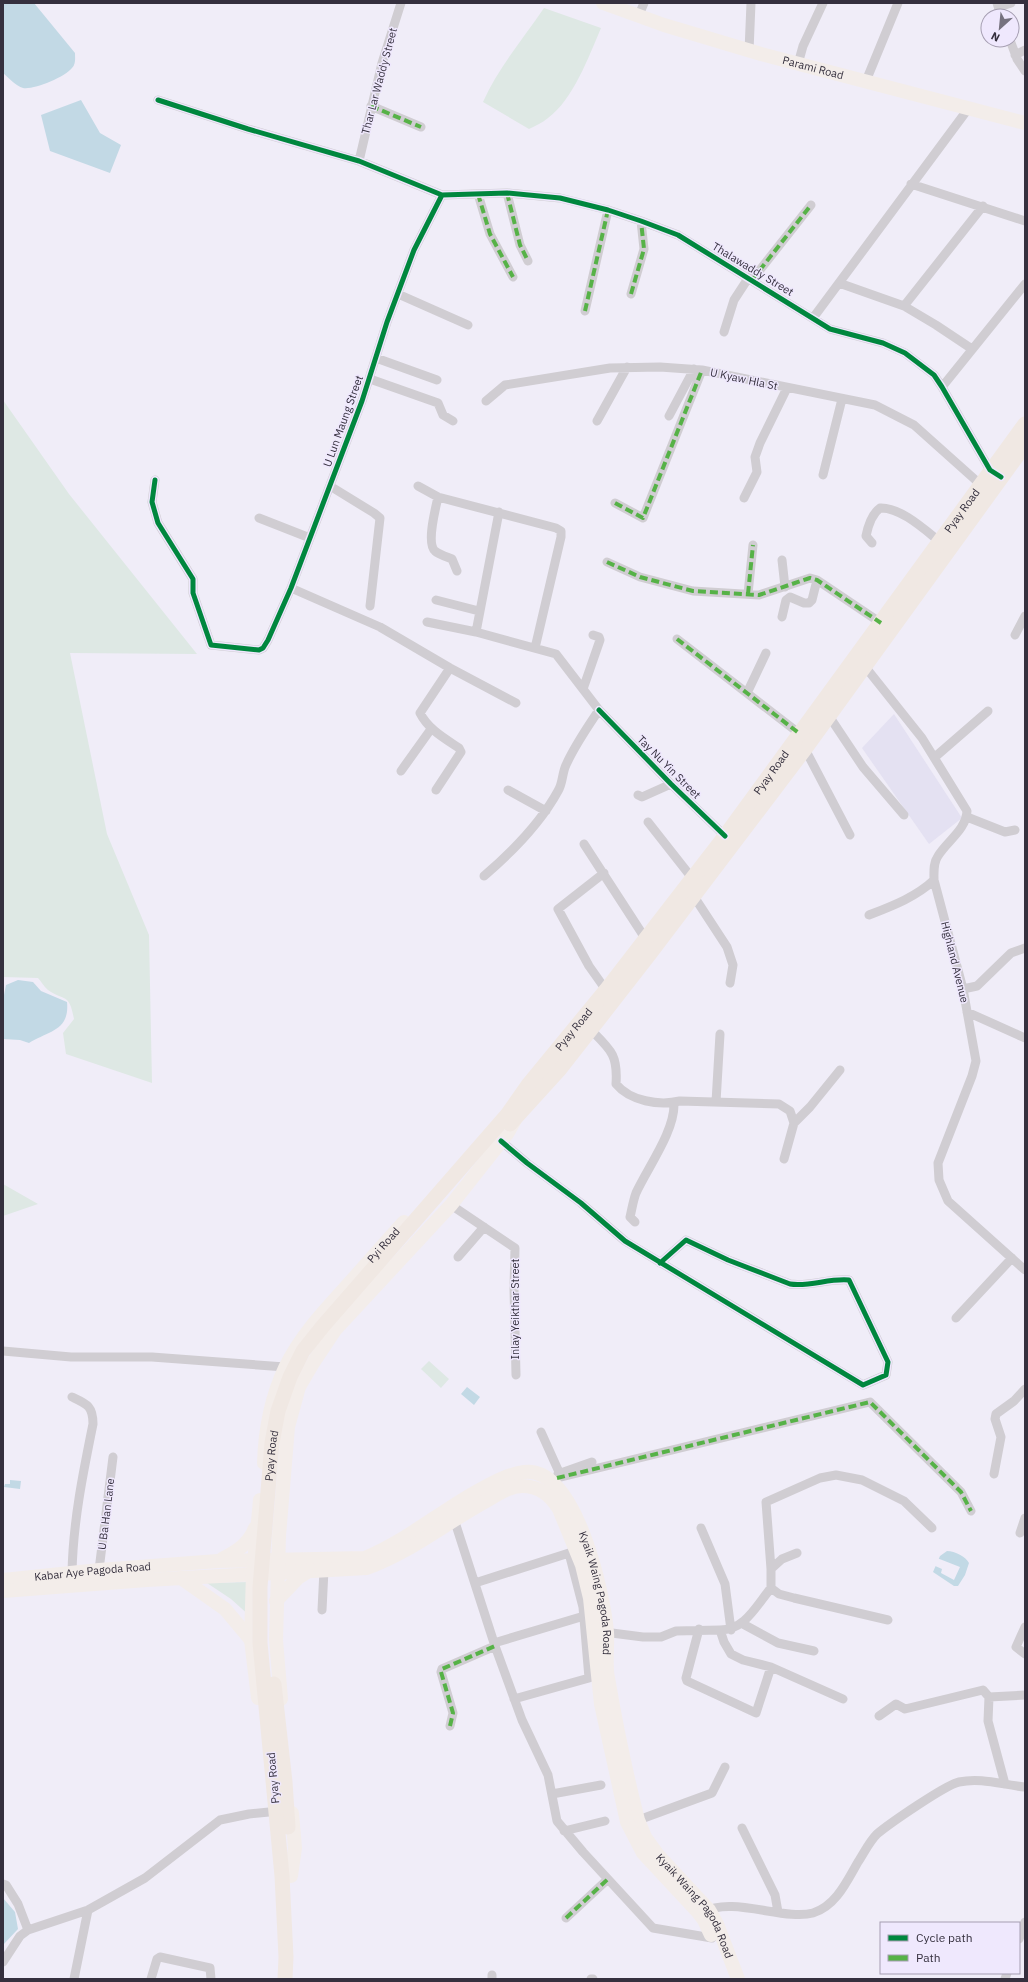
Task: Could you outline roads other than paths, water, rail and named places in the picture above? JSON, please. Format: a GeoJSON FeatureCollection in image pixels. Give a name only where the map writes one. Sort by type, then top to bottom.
{"type":"FeatureCollection","features":[{"type":"Feature","properties":{"kind":"highway","name":"Pyay Road"},"geometry":{"type":"LineString","coordinates":[[511,1116],[528,1085],[606,990],[800,734],[861,662],[995,473],[1025,424]]}},
{"type":"Feature","properties":{"kind":"highway","name":"Pyay Road"},"geometry":{"type":"LineString","coordinates":[[295,1979],[285,1850],[284,1774],[268,1641],[268,1587],[278,1446],[284,1412],[295,1380],[309,1354],[511,1116],[539,1094],[591,1030],[829,716],[861,662],[881,623],[980,484],[995,473],[1025,445]]}},
{"type":"Feature","properties":{"kind":"highway","name":"Pyay Road"},"geometry":{"type":"LineString","coordinates":[[285,1979],[287,1876]]}},
{"type":"Feature","properties":{"kind":"main road","name":"Parami Road"},"geometry":{"type":"LineString","coordinates":[[603,3],[641,9],[664,26],[968,110],[1025,123]]}},
{"type":"Feature","properties":{"kind":"main road","name":"Pyi Road"},"geometry":{"type":"LineString","coordinates":[[275,1391],[285,1367],[299,1345],[332,1301],[431,1192],[487,1127],[500,1116],[511,1116],[501,1141],[451,1205],[335,1330],[313,1363],[300,1387]]}},
{"type":"Feature","properties":{"kind":"main road"},"geometry":{"type":"LineString","coordinates":[[285,1367],[300,1387]]}},
{"type":"Feature","properties":{"kind":"main road","name":"Pyay Road"},"geometry":{"type":"LineString","coordinates":[[287,1876],[295,1848],[276,1640],[276,1601],[279,1566],[279,1536],[288,1427],[300,1387]]}},
{"type":"Feature","properties":{"kind":"main road","name":"Pyay Road"},"geometry":{"type":"LineString","coordinates":[[275,1391],[264,1440],[264,1470],[253,1574],[252,1640],[269,1812],[274,1847],[287,1876]]}},
{"type":"Feature","properties":{"kind":"main road"},"geometry":{"type":"LineString","coordinates":[[253,1574],[279,1566],[306,1565],[365,1558],[385,1550],[451,1506],[505,1477],[526,1472],[553,1481]]}},
{"type":"Feature","properties":{"kind":"main road"},"geometry":{"type":"LineString","coordinates":[[279,1536],[285,1547],[306,1565],[324,1570],[367,1568],[387,1561],[454,1519],[512,1488],[521,1486],[534,1487],[553,1481]]}},
{"type":"Feature","properties":{"kind":"main road","name":"Kyaik Waing Pagoda Road"},"geometry":{"type":"LineString","coordinates":[[553,1481],[562,1491],[570,1506],[588,1546],[598,1578],[601,1632],[597,1676],[613,1731],[633,1822],[704,1912],[716,1924],[738,1979]]}},
{"type":"Feature","properties":{"kind":"main road"},"geometry":{"type":"LineString","coordinates":[[218,1561],[243,1546],[252,1536],[258,1522]]}},
{"type":"Feature","properties":{"kind":"main road","name":"Kabar Aye Pagoda Road"},"geometry":{"type":"LineString","coordinates":[[7,1585],[72,1573],[182,1563],[254,1559],[279,1566]]}},
{"type":"Feature","properties":{"kind":"main road"},"geometry":{"type":"LineString","coordinates":[[276,1601],[298,1578],[306,1565]]}},
{"type":"Feature","properties":{"kind":"main road","name":"Kabar Aye Pagoda Road"},"geometry":{"type":"LineString","coordinates":[[7,1585],[147,1580],[253,1574]]}},
{"type":"Feature","properties":{"kind":"main road"},"geometry":{"type":"LineString","coordinates":[[182,1578],[225,1609],[252,1640]]}},
{"type":"Feature","properties":{"kind":"main road","name":"Kyaik Waing Pagoda Road"},"geometry":{"type":"LineString","coordinates":[[704,1912],[712,1938],[728,1979]]}},
{"type":"Feature","properties":{"kind":"street","name":"Thar Lar Waddy Street"},"geometry":{"type":"LineString","coordinates":[[359,160],[382,63],[401,3]]}},
{"type":"Feature","properties":{"kind":"street"},"geometry":{"type":"LineString","coordinates":[[749,50],[751,3]]}},
{"type":"Feature","properties":{"kind":"street"},"geometry":{"type":"LineString","coordinates":[[798,64],[803,46],[823,3]]}},
{"type":"Feature","properties":{"kind":"street"},"geometry":{"type":"LineString","coordinates":[[866,81],[898,3]]}},
{"type":"Feature","properties":{"kind":"street"},"geometry":{"type":"LineString","coordinates":[[1001,8],[1011,3]]}},
{"type":"Feature","properties":{"kind":"street"},"geometry":{"type":"LineString","coordinates":[[1013,48],[1015,55],[1025,71]]}},
{"type":"Feature","properties":{"kind":"street"},"geometry":{"type":"LineString","coordinates":[[1015,55],[1025,50]]}},
{"type":"Feature","properties":{"kind":"street"},"geometry":{"type":"LineString","coordinates":[[158,100],[248,129],[359,160],[442,196]]}},
{"type":"Feature","properties":{"kind":"street"},"geometry":{"type":"LineString","coordinates":[[371,106],[421,127]]}},
{"type":"Feature","properties":{"kind":"street"},"geometry":{"type":"LineString","coordinates":[[813,318],[911,184],[968,110]]}},
{"type":"Feature","properties":{"kind":"street"},"geometry":{"type":"LineString","coordinates":[[911,184],[983,206],[1025,221]]}},
{"type":"Feature","properties":{"kind":"street"},"geometry":{"type":"LineString","coordinates":[[507,193],[520,245],[528,261]]}},
{"type":"Feature","properties":{"kind":"street","name":"Thalawaddy Street"},"geometry":{"type":"LineString","coordinates":[[442,196],[507,193],[560,198],[608,210],[678,236],[751,278],[830,329],[883,343],[905,353],[934,375],[995,473]]}},
{"type":"Feature","properties":{"kind":"street"},"geometry":{"type":"LineString","coordinates":[[478,194],[490,234],[513,277]]}},
{"type":"Feature","properties":{"kind":"street","name":"U Lun Maung Street"},"geometry":{"type":"LineString","coordinates":[[155,480],[152,502],[158,523],[193,579],[193,593],[211,645],[259,650],[263,648],[291,588],[330,486],[370,379],[414,250],[442,196]]}},
{"type":"Feature","properties":{"kind":"street"},"geometry":{"type":"LineString","coordinates":[[724,332],[734,300],[811,205]]}},
{"type":"Feature","properties":{"kind":"street"},"geometry":{"type":"LineString","coordinates":[[904,306],[983,206]]}},
{"type":"Feature","properties":{"kind":"street"},"geometry":{"type":"LineString","coordinates":[[585,311],[608,210]]}},
{"type":"Feature","properties":{"kind":"street"},"geometry":{"type":"LineString","coordinates":[[631,294],[644,249],[641,221]]}},
{"type":"Feature","properties":{"kind":"street"},"geometry":{"type":"LineString","coordinates":[[839,283],[904,306],[936,324],[972,349]]}},
{"type":"Feature","properties":{"kind":"street"},"geometry":{"type":"LineString","coordinates":[[942,387],[1024,287]]}},
{"type":"Feature","properties":{"kind":"street"},"geometry":{"type":"LineString","coordinates":[[398,294],[468,325]]}},
{"type":"Feature","properties":{"kind":"street"},"geometry":{"type":"LineString","coordinates":[[376,358],[437,380]]}},
{"type":"Feature","properties":{"kind":"street","name":"U Kyaw Hla St"},"geometry":{"type":"LineString","coordinates":[[486,402],[505,385],[610,368],[660,367],[698,369],[875,405],[914,425],[980,484]]}},
{"type":"Feature","properties":{"kind":"street"},"geometry":{"type":"LineString","coordinates":[[597,421],[627,368]]}},
{"type":"Feature","properties":{"kind":"street"},"geometry":{"type":"LineString","coordinates":[[669,416],[698,369]]}},
{"type":"Feature","properties":{"kind":"street"},"geometry":{"type":"LineString","coordinates":[[615,503],[642,518],[698,369]]}},
{"type":"Feature","properties":{"kind":"street"},"geometry":{"type":"LineString","coordinates":[[370,379],[438,404],[442,416],[453,420]]}},
{"type":"Feature","properties":{"kind":"street"},"geometry":{"type":"LineString","coordinates":[[744,498],[757,472],[755,458],[760,443],[787,388]]}},
{"type":"Feature","properties":{"kind":"street"},"geometry":{"type":"LineString","coordinates":[[823,475],[842,399]]}},
{"type":"Feature","properties":{"kind":"street"},"geometry":{"type":"LineString","coordinates":[[330,486],[380,518],[370,606]]}},
{"type":"Feature","properties":{"kind":"street"},"geometry":{"type":"LineString","coordinates":[[418,486],[438,497],[499,512],[556,528],[561,531],[562,537],[535,648]]}},
{"type":"Feature","properties":{"kind":"street"},"geometry":{"type":"LineString","coordinates":[[438,497],[432,524],[432,545],[434,550],[452,559],[457,571]]}},
{"type":"Feature","properties":{"kind":"street"},"geometry":{"type":"LineString","coordinates":[[872,543],[866,536],[875,513],[880,508],[890,509],[913,521],[939,541]]}},
{"type":"Feature","properties":{"kind":"street"},"geometry":{"type":"LineString","coordinates":[[476,632],[499,512]]}},
{"type":"Feature","properties":{"kind":"street"},"geometry":{"type":"LineString","coordinates":[[259,518],[310,538]]}},
{"type":"Feature","properties":{"kind":"street"},"geometry":{"type":"LineString","coordinates":[[748,594],[753,545]]}},
{"type":"Feature","properties":{"kind":"street"},"geometry":{"type":"LineString","coordinates":[[782,560],[785,587]]}},
{"type":"Feature","properties":{"kind":"street"},"geometry":{"type":"LineString","coordinates":[[607,562],[640,578],[693,591],[759,595],[810,578],[817,580],[881,623]]}},
{"type":"Feature","properties":{"kind":"street"},"geometry":{"type":"LineString","coordinates":[[782,618],[786,600],[790,597],[804,603],[809,603],[812,600],[817,580]]}},
{"type":"Feature","properties":{"kind":"street"},"geometry":{"type":"LineString","coordinates":[[291,588],[380,627],[450,668],[516,703]]}},
{"type":"Feature","properties":{"kind":"street"},"geometry":{"type":"LineString","coordinates":[[436,600],[479,611]]}},
{"type":"Feature","properties":{"kind":"street"},"geometry":{"type":"LineString","coordinates":[[1015,635],[1025,616]]}},
{"type":"Feature","properties":{"kind":"street","name":"Tay Nu Yin Street"},"geometry":{"type":"LineString","coordinates":[[426,622],[476,632],[556,654],[599,710],[724,836]]}},
{"type":"Feature","properties":{"kind":"street"},"geometry":{"type":"LineString","coordinates":[[583,688],[600,640],[593,635]]}},
{"type":"Feature","properties":{"kind":"street"},"geometry":{"type":"LineString","coordinates":[[677,639],[800,734]]}},
{"type":"Feature","properties":{"kind":"street"},"geometry":{"type":"LineString","coordinates":[[747,692],[766,653]]}},
{"type":"Feature","properties":{"kind":"street"},"geometry":{"type":"LineString","coordinates":[[861,662],[936,757],[967,811],[967,817],[1005,832],[1016,830]]}},
{"type":"Feature","properties":{"kind":"street"},"geometry":{"type":"LineString","coordinates":[[436,790],[460,752],[459,748],[431,729],[424,721],[420,713],[450,668]]}},
{"type":"Feature","properties":{"kind":"street"},"geometry":{"type":"LineString","coordinates":[[484,876],[501,862],[546,811],[559,789],[564,767],[599,710]]}},
{"type":"Feature","properties":{"kind":"street"},"geometry":{"type":"LineString","coordinates":[[936,757],[988,711]]}},
{"type":"Feature","properties":{"kind":"street"},"geometry":{"type":"LineString","coordinates":[[829,716],[862,767],[904,815]]}},
{"type":"Feature","properties":{"kind":"street"},"geometry":{"type":"LineString","coordinates":[[401,771],[431,729]]}},
{"type":"Feature","properties":{"kind":"street"},"geometry":{"type":"LineString","coordinates":[[804,749],[850,835]]}},
{"type":"Feature","properties":{"kind":"street"},"geometry":{"type":"LineString","coordinates":[[638,795],[642,797],[671,784]]}},
{"type":"Feature","properties":{"kind":"street"},"geometry":{"type":"LineString","coordinates":[[508,790],[546,811]]}},
{"type":"Feature","properties":{"kind":"street","name":"Highland Avenue"},"geometry":{"type":"LineString","coordinates":[[967,817],[964,824],[937,856],[934,866],[934,880],[963,989],[976,1061],[938,1163],[939,1180],[948,1201],[1025,1270]]}},
{"type":"Feature","properties":{"kind":"street"},"geometry":{"type":"LineString","coordinates":[[648,822],[692,878]]}},
{"type":"Feature","properties":{"kind":"street"},"geometry":{"type":"LineString","coordinates":[[584,844],[646,938]]}},
{"type":"Feature","properties":{"kind":"street"},"geometry":{"type":"LineString","coordinates":[[604,873],[558,909],[589,966],[606,990]]}},
{"type":"Feature","properties":{"kind":"street"},"geometry":{"type":"LineString","coordinates":[[869,915],[926,888],[934,880]]}},
{"type":"Feature","properties":{"kind":"street"},"geometry":{"type":"LineString","coordinates":[[693,895],[727,947],[733,965],[730,983]]}},
{"type":"Feature","properties":{"kind":"street"},"geometry":{"type":"LineString","coordinates":[[963,989],[977,986],[1011,952],[1025,948]]}},
{"type":"Feature","properties":{"kind":"street"},"geometry":{"type":"LineString","coordinates":[[967,1012],[1025,1038]]}},
{"type":"Feature","properties":{"kind":"street"},"geometry":{"type":"LineString","coordinates":[[591,1030],[613,1052],[617,1072],[616,1084],[623,1092],[638,1099],[670,1104],[680,1101],[779,1104],[790,1111],[794,1123]]}},
{"type":"Feature","properties":{"kind":"street"},"geometry":{"type":"LineString","coordinates":[[716,1102],[720,1034]]}},
{"type":"Feature","properties":{"kind":"street"},"geometry":{"type":"LineString","coordinates":[[784,1159],[794,1123],[810,1107],[840,1070]]}},
{"type":"Feature","properties":{"kind":"street"},"geometry":{"type":"LineString","coordinates":[[635,1222],[630,1217],[636,1195],[668,1130],[674,1112],[674,1102]]}},
{"type":"Feature","properties":{"kind":"street"},"geometry":{"type":"LineString","coordinates":[[501,1141],[527,1163],[581,1203],[625,1241],[660,1263],[863,1385],[886,1375],[888,1362],[849,1280],[836,1279],[799,1286],[790,1284],[728,1260],[686,1240],[660,1263]]}},
{"type":"Feature","properties":{"kind":"street","name":"Inlay Yeikthar Street"},"geometry":{"type":"LineString","coordinates":[[451,1205],[515,1248],[514,1288],[516,1375]]}},
{"type":"Feature","properties":{"kind":"street"},"geometry":{"type":"LineString","coordinates":[[458,1257],[484,1227]]}},
{"type":"Feature","properties":{"kind":"street"},"geometry":{"type":"LineString","coordinates":[[956,1318],[1012,1258]]}},
{"type":"Feature","properties":{"kind":"street"},"geometry":{"type":"LineString","coordinates":[[3,1351],[71,1357],[152,1357],[285,1367]]}},
{"type":"Feature","properties":{"kind":"street"},"geometry":{"type":"LineString","coordinates":[[994,1474],[1001,1437],[995,1419],[996,1414],[1014,1401],[1025,1389]]}},
{"type":"Feature","properties":{"kind":"street"},"geometry":{"type":"LineString","coordinates":[[72,1397],[89,1406],[93,1414],[94,1424],[78,1497],[72,1549],[72,1573]]}},
{"type":"Feature","properties":{"kind":"street"},"geometry":{"type":"LineString","coordinates":[[553,1481],[870,1402],[961,1492],[971,1511]]}},
{"type":"Feature","properties":{"kind":"street"},"geometry":{"type":"LineString","coordinates":[[541,1432],[553,1481]]}},
{"type":"Feature","properties":{"kind":"street","name":"U Ba Han Lane"},"geometry":{"type":"LineString","coordinates":[[99,1570],[113,1458]]}},
{"type":"Feature","properties":{"kind":"street"},"geometry":{"type":"LineString","coordinates":[[553,1481],[592,1462]]}},
{"type":"Feature","properties":{"kind":"street"},"geometry":{"type":"LineString","coordinates":[[601,1632],[644,1637],[661,1637],[676,1631],[699,1629],[731,1630],[743,1624],[770,1588],[771,1569],[766,1502],[820,1478],[836,1475],[862,1480],[904,1501],[932,1528]]}},
{"type":"Feature","properties":{"kind":"street"},"geometry":{"type":"LineString","coordinates":[[1020,1534],[1025,1518]]}},
{"type":"Feature","properties":{"kind":"street"},"geometry":{"type":"LineString","coordinates":[[454,1519],[494,1644],[514,1699],[522,1720],[548,1775],[557,1821],[564,1831],[656,1929],[712,1938]]}},
{"type":"Feature","properties":{"kind":"street"},"geometry":{"type":"LineString","coordinates":[[701,1528],[725,1584],[731,1630]]}},
{"type":"Feature","properties":{"kind":"street"},"geometry":{"type":"LineString","coordinates":[[475,1583],[569,1553],[584,1616],[589,1678],[514,1699]]}},
{"type":"Feature","properties":{"kind":"street"},"geometry":{"type":"LineString","coordinates":[[771,1569],[782,1559],[797,1553]]}},
{"type":"Feature","properties":{"kind":"street"},"geometry":{"type":"LineString","coordinates":[[322,1610],[324,1570]]}},
{"type":"Feature","properties":{"kind":"street"},"geometry":{"type":"LineString","coordinates":[[770,1588],[779,1594],[888,1620]]}},
{"type":"Feature","properties":{"kind":"street"},"geometry":{"type":"LineString","coordinates":[[450,1726],[453,1713],[441,1672],[442,1669],[494,1644],[584,1616]]}},
{"type":"Feature","properties":{"kind":"street"},"geometry":{"type":"LineString","coordinates":[[743,1624],[778,1643],[814,1651]]}},
{"type":"Feature","properties":{"kind":"street"},"geometry":{"type":"LineString","coordinates":[[1025,1627],[1016,1647],[1025,1654]]}},
{"type":"Feature","properties":{"kind":"street"},"geometry":{"type":"LineString","coordinates":[[699,1629],[686,1678],[687,1681],[756,1713],[771,1667]]}},
{"type":"Feature","properties":{"kind":"street"},"geometry":{"type":"LineString","coordinates":[[720,1630],[724,1642],[731,1654],[743,1660],[771,1667],[843,1699]]}},
{"type":"Feature","properties":{"kind":"street"},"geometry":{"type":"LineString","coordinates":[[252,1640],[276,1640]]}},
{"type":"Feature","properties":{"kind":"street"},"geometry":{"type":"LineString","coordinates":[[879,1716],[896,1704],[905,1709],[983,1690],[989,1697],[988,1721],[1005,1784]]}},
{"type":"Feature","properties":{"kind":"street"},"geometry":{"type":"LineString","coordinates":[[989,1697],[1025,1695]]}},
{"type":"Feature","properties":{"kind":"street"},"geometry":{"type":"LineString","coordinates":[[633,1822],[712,1793],[725,1766]]}},
{"type":"Feature","properties":{"kind":"street"},"geometry":{"type":"LineString","coordinates":[[704,1912],[726,1907],[778,1912],[813,1913],[825,1907],[838,1895],[865,1851],[877,1835],[937,1793],[958,1782],[972,1780],[1025,1787]]}},
{"type":"Feature","properties":{"kind":"street"},"geometry":{"type":"LineString","coordinates":[[552,1794],[601,1785]]}},
{"type":"Feature","properties":{"kind":"street"},"geometry":{"type":"LineString","coordinates":[[3,1962],[20,1936],[28,1930],[88,1910],[144,1878],[220,1820],[249,1814],[269,1812]]}},
{"type":"Feature","properties":{"kind":"street"},"geometry":{"type":"LineString","coordinates":[[564,1831],[605,1821]]}},
{"type":"Feature","properties":{"kind":"street"},"geometry":{"type":"LineString","coordinates":[[742,1828],[775,1895],[778,1912]]}},
{"type":"Feature","properties":{"kind":"street"},"geometry":{"type":"LineString","coordinates":[[566,1918],[608,1879]]}},
{"type":"Feature","properties":{"kind":"street"},"geometry":{"type":"LineString","coordinates":[[3,1884],[6,1885],[18,1904],[28,1930]]}},
{"type":"Feature","properties":{"kind":"street"},"geometry":{"type":"LineString","coordinates":[[74,1979],[88,1910]]}},
{"type":"Feature","properties":{"kind":"street"},"geometry":{"type":"LineString","coordinates":[[1020,1936],[1025,1922]]}},
{"type":"Feature","properties":{"kind":"street"},"geometry":{"type":"LineString","coordinates":[[152,1979],[157,1959],[165,1957],[210,1968],[211,1979]]}},
{"type":"Feature","properties":{"kind":"water"},"geometry":{"type":"Polygon","coordinates":[[[3,3],[34,3],[75,53],[75,63],[68,72],[41,85],[28,88],[18,86],[3,73],[3,3]]]}},
{"type":"Feature","properties":{"kind":"water"},"geometry":{"type":"Polygon","coordinates":[[[81,100],[100,133],[121,145],[110,173],[50,151],[41,115],[81,100]]]}},
{"type":"Feature","properties":{"kind":"water"},"geometry":{"type":"Polygon","coordinates":[[[18,980],[33,982],[41,991],[67,1002],[67,1012],[61,1025],[29,1043],[20,1040],[3,1039],[3,1000],[6,985],[18,980]]]}},
{"type":"Feature","properties":{"kind":"water"},"geometry":{"type":"Polygon","coordinates":[[[467,1387],[480,1397],[474,1405],[461,1394],[467,1387]]]}},
{"type":"Feature","properties":{"kind":"water"},"geometry":{"type":"Polygon","coordinates":[[[10,1480],[21,1481],[20,1489],[4,1487],[5,1484],[10,1484],[10,1480]]]}},
{"type":"Feature","properties":{"kind":"water"},"geometry":{"type":"Polygon","coordinates":[[[947,1551],[960,1555],[969,1563],[965,1575],[958,1586],[954,1586],[933,1572],[940,1556],[947,1551]]]}},
{"type":"Feature","properties":{"kind":"water"},"geometry":{"type":"Polygon","coordinates":[[[3,1898],[15,1912],[18,1929],[3,1945],[3,1898]]]}}]}
